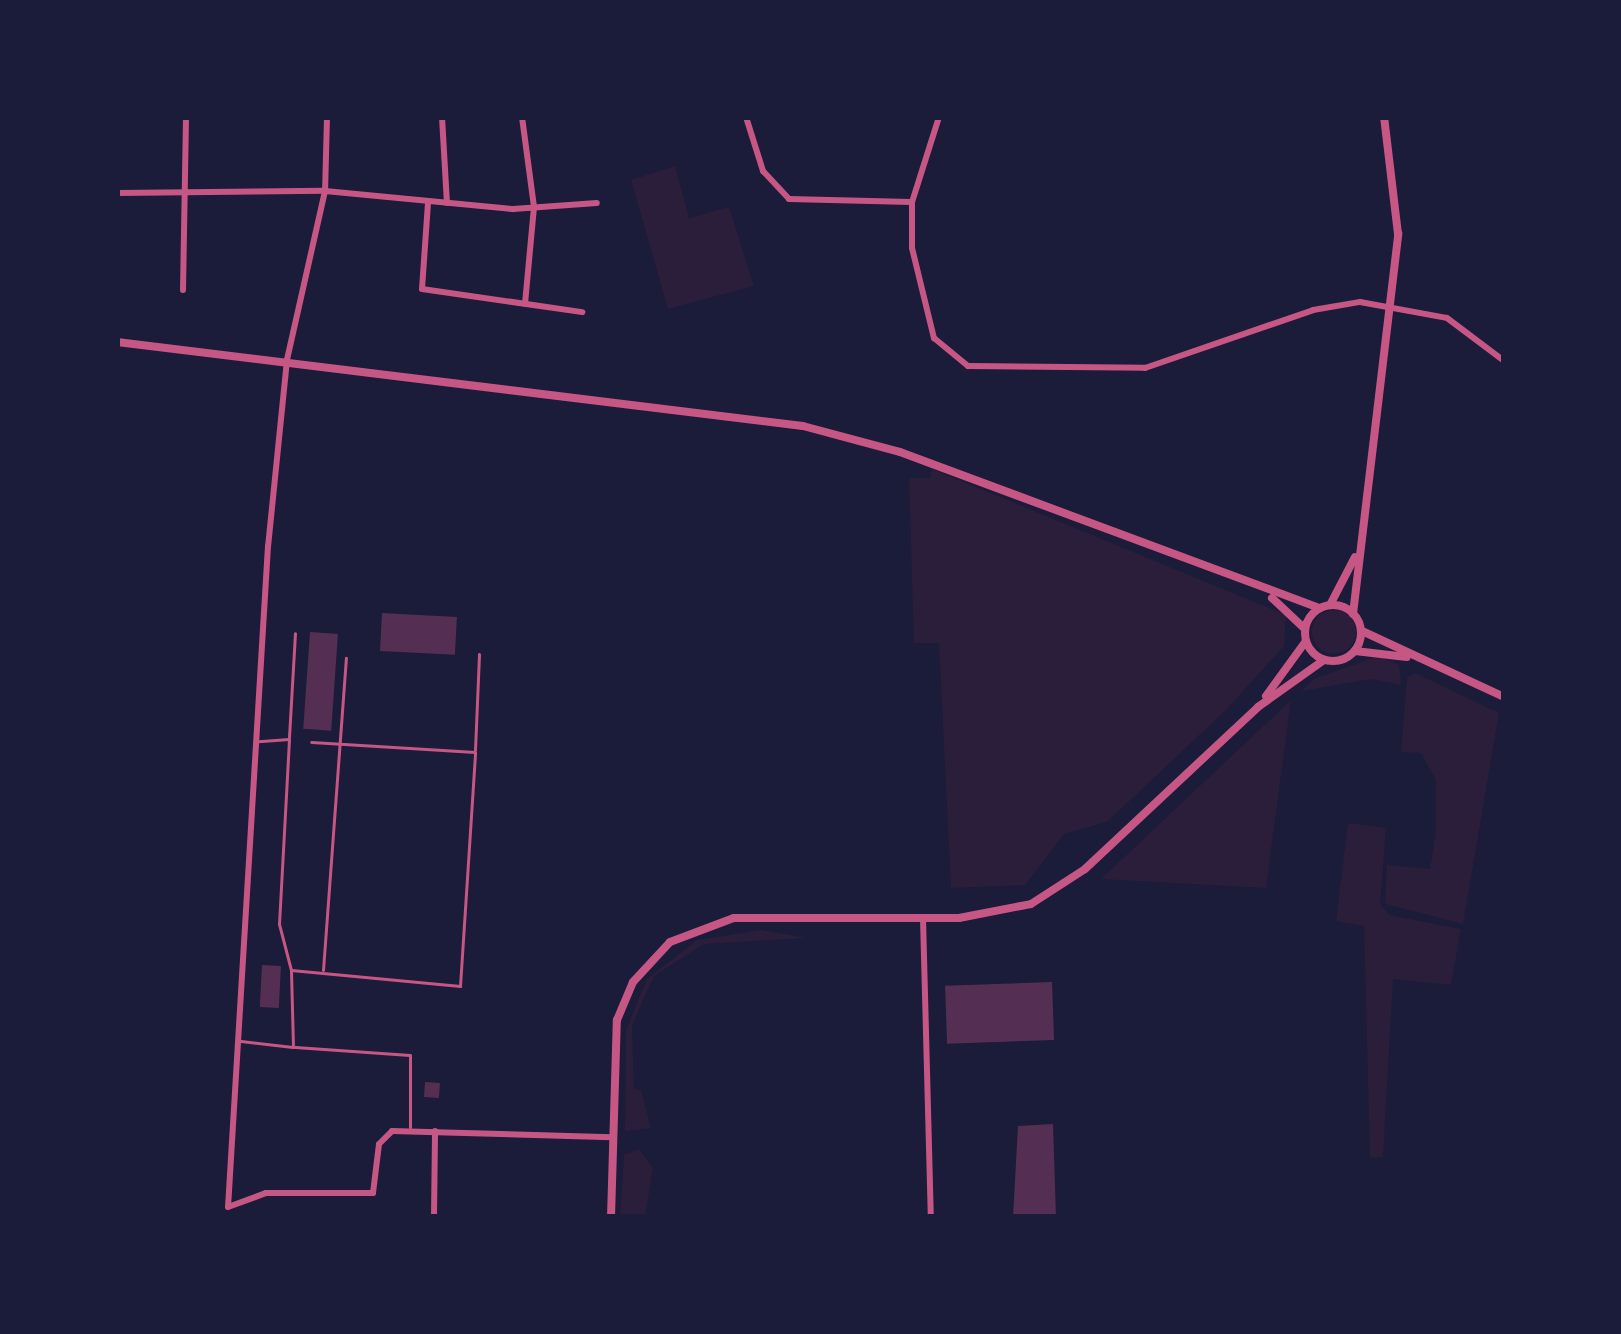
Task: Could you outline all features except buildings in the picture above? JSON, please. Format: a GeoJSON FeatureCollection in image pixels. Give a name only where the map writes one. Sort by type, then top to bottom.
{"type":"FeatureCollection","features":[{"type":"Feature","properties":{"kind":"street"},"geometry":{"type":"LineString","coordinates":[[183,290],[190,192],[186,117]]}},
{"type":"Feature","properties":{"kind":"street"},"geometry":{"type":"LineString","coordinates":[[327,117],[325,191],[287,360],[256,741],[228,1207],[266,1193],[364,1197],[378,1185],[384,1136],[410,1131],[612,1137]]}},
{"type":"Feature","properties":{"kind":"street"},"geometry":{"type":"LineString","coordinates":[[442,117],[447,203]]}},
{"type":"Feature","properties":{"kind":"street"},"geometry":{"type":"LineString","coordinates":[[522,117],[534,208],[524,304]]}},
{"type":"Feature","properties":{"kind":"street"},"geometry":{"type":"LineString","coordinates":[[746,117],[763,171],[789,199],[912,202]]}},
{"type":"Feature","properties":{"kind":"street"},"geometry":{"type":"LineString","coordinates":[[939,117],[912,202],[927,322],[943,351],[968,366],[1145,368],[1326,306],[1390,304],[1447,318],[1504,361]]}},
{"type":"Feature","properties":{"kind":"street"},"geometry":{"type":"LineString","coordinates":[[1384,117],[1399,212],[1353,614],[1361,631],[1504,698]]}},
{"type":"Feature","properties":{"kind":"street"},"geometry":{"type":"LineString","coordinates":[[117,193],[325,191],[534,208],[597,203]]}},
{"type":"Feature","properties":{"kind":"street"},"geometry":{"type":"LineString","coordinates":[[428,201],[422,289],[582,312]]}},
{"type":"Feature","properties":{"kind":"street"},"geometry":{"type":"LineString","coordinates":[[117,342],[824,430],[920,459],[1266,593],[1353,614]]}},
{"type":"Feature","properties":{"kind":"street"},"geometry":{"type":"LineString","coordinates":[[1304,630],[1325,606],[1357,550]]}},
{"type":"Feature","properties":{"kind":"street"},"geometry":{"type":"LineString","coordinates":[[1266,593],[1304,630],[1306,641],[1324,660]]}},
{"type":"Feature","properties":{"kind":"street"},"geometry":{"type":"LineString","coordinates":[[1354,651],[1361,631]]}},
{"type":"Feature","properties":{"kind":"street"},"geometry":{"type":"LineString","coordinates":[[1258,707],[1306,641]]}},
{"type":"Feature","properties":{"kind":"street"},"geometry":{"type":"LineString","coordinates":[[611,1217],[617,1020],[633,982],[670,943],[734,918],[1000,914],[1047,896],[1258,707],[1324,660],[1354,651],[1415,658]]}},
{"type":"Feature","properties":{"kind":"street"},"geometry":{"type":"LineString","coordinates":[[923,918],[931,1217]]}},
{"type":"Feature","properties":{"kind":"street"},"geometry":{"type":"LineString","coordinates":[[434,1217],[435,1131]]}},
{"type":"Feature","properties":{"kind":"lane"},"geometry":{"type":"LineString","coordinates":[[293,1047],[291,970],[279,925],[295,633]]}},
{"type":"Feature","properties":{"kind":"lane"},"geometry":{"type":"LineString","coordinates":[[291,970],[460,986],[479,653]]}},
{"type":"Feature","properties":{"kind":"lane"},"geometry":{"type":"LineString","coordinates":[[323,972],[346,658]]}},
{"type":"Feature","properties":{"kind":"lane"},"geometry":{"type":"LineString","coordinates":[[256,741],[289,739]]}},
{"type":"Feature","properties":{"kind":"lane"},"geometry":{"type":"LineString","coordinates":[[311,742],[475,752]]}},
{"type":"Feature","properties":{"kind":"lane"},"geometry":{"type":"LineString","coordinates":[[238,1041],[410,1055],[410,1131]]}},
{"type":"Feature","properties":{"kind":"shaded area"},"geometry":{"type":"Polygon","coordinates":[[[675,166],[689,218],[729,207],[754,286],[668,309],[631,180],[675,166]]]}},
{"type":"Feature","properties":{"kind":"shaded area"},"geometry":{"type":"Polygon","coordinates":[[[932,469],[1286,615],[1284,646],[1226,710],[1107,822],[1064,834],[1025,885],[951,888],[939,643],[914,643],[909,478],[930,478],[932,469]]]}},
{"type":"Feature","properties":{"kind":"shaded area"},"geometry":{"type":"Polygon","coordinates":[[[1334,610],[1350,616],[1356,632],[1350,648],[1334,654],[1318,648],[1312,632],[1318,616],[1334,610]]]}},
{"type":"Feature","properties":{"kind":"shaded area"},"geometry":{"type":"Polygon","coordinates":[[[1378,656],[1399,665],[1401,685],[1372,679],[1301,691],[1314,679],[1378,656]]]}},
{"type":"Feature","properties":{"kind":"shaded area"},"geometry":{"type":"Polygon","coordinates":[[[1415,673],[1499,713],[1463,924],[1385,904],[1387,865],[1430,869],[1436,830],[1436,780],[1421,753],[1401,752],[1407,678],[1415,673]]]}},
{"type":"Feature","properties":{"kind":"shaded area"},"geometry":{"type":"Polygon","coordinates":[[[1291,700],[1266,888],[1101,879],[1291,700]]]}},
{"type":"Feature","properties":{"kind":"shaded area"},"geometry":{"type":"Polygon","coordinates":[[[1348,823],[1386,828],[1380,904],[1389,915],[1461,929],[1451,985],[1393,979],[1383,1157],[1370,1158],[1364,926],[1336,921],[1348,823]]]}},
{"type":"Feature","properties":{"kind":"shaded area"},"geometry":{"type":"Polygon","coordinates":[[[761,930],[807,938],[704,944],[654,976],[632,1025],[634,1089],[641,1090],[651,1128],[625,1131],[626,1030],[647,979],[697,940],[761,930]]]}},
{"type":"Feature","properties":{"kind":"shaded area"},"geometry":{"type":"Polygon","coordinates":[[[639,1149],[653,1168],[645,1217],[620,1217],[624,1155],[639,1149]]]}}]}
